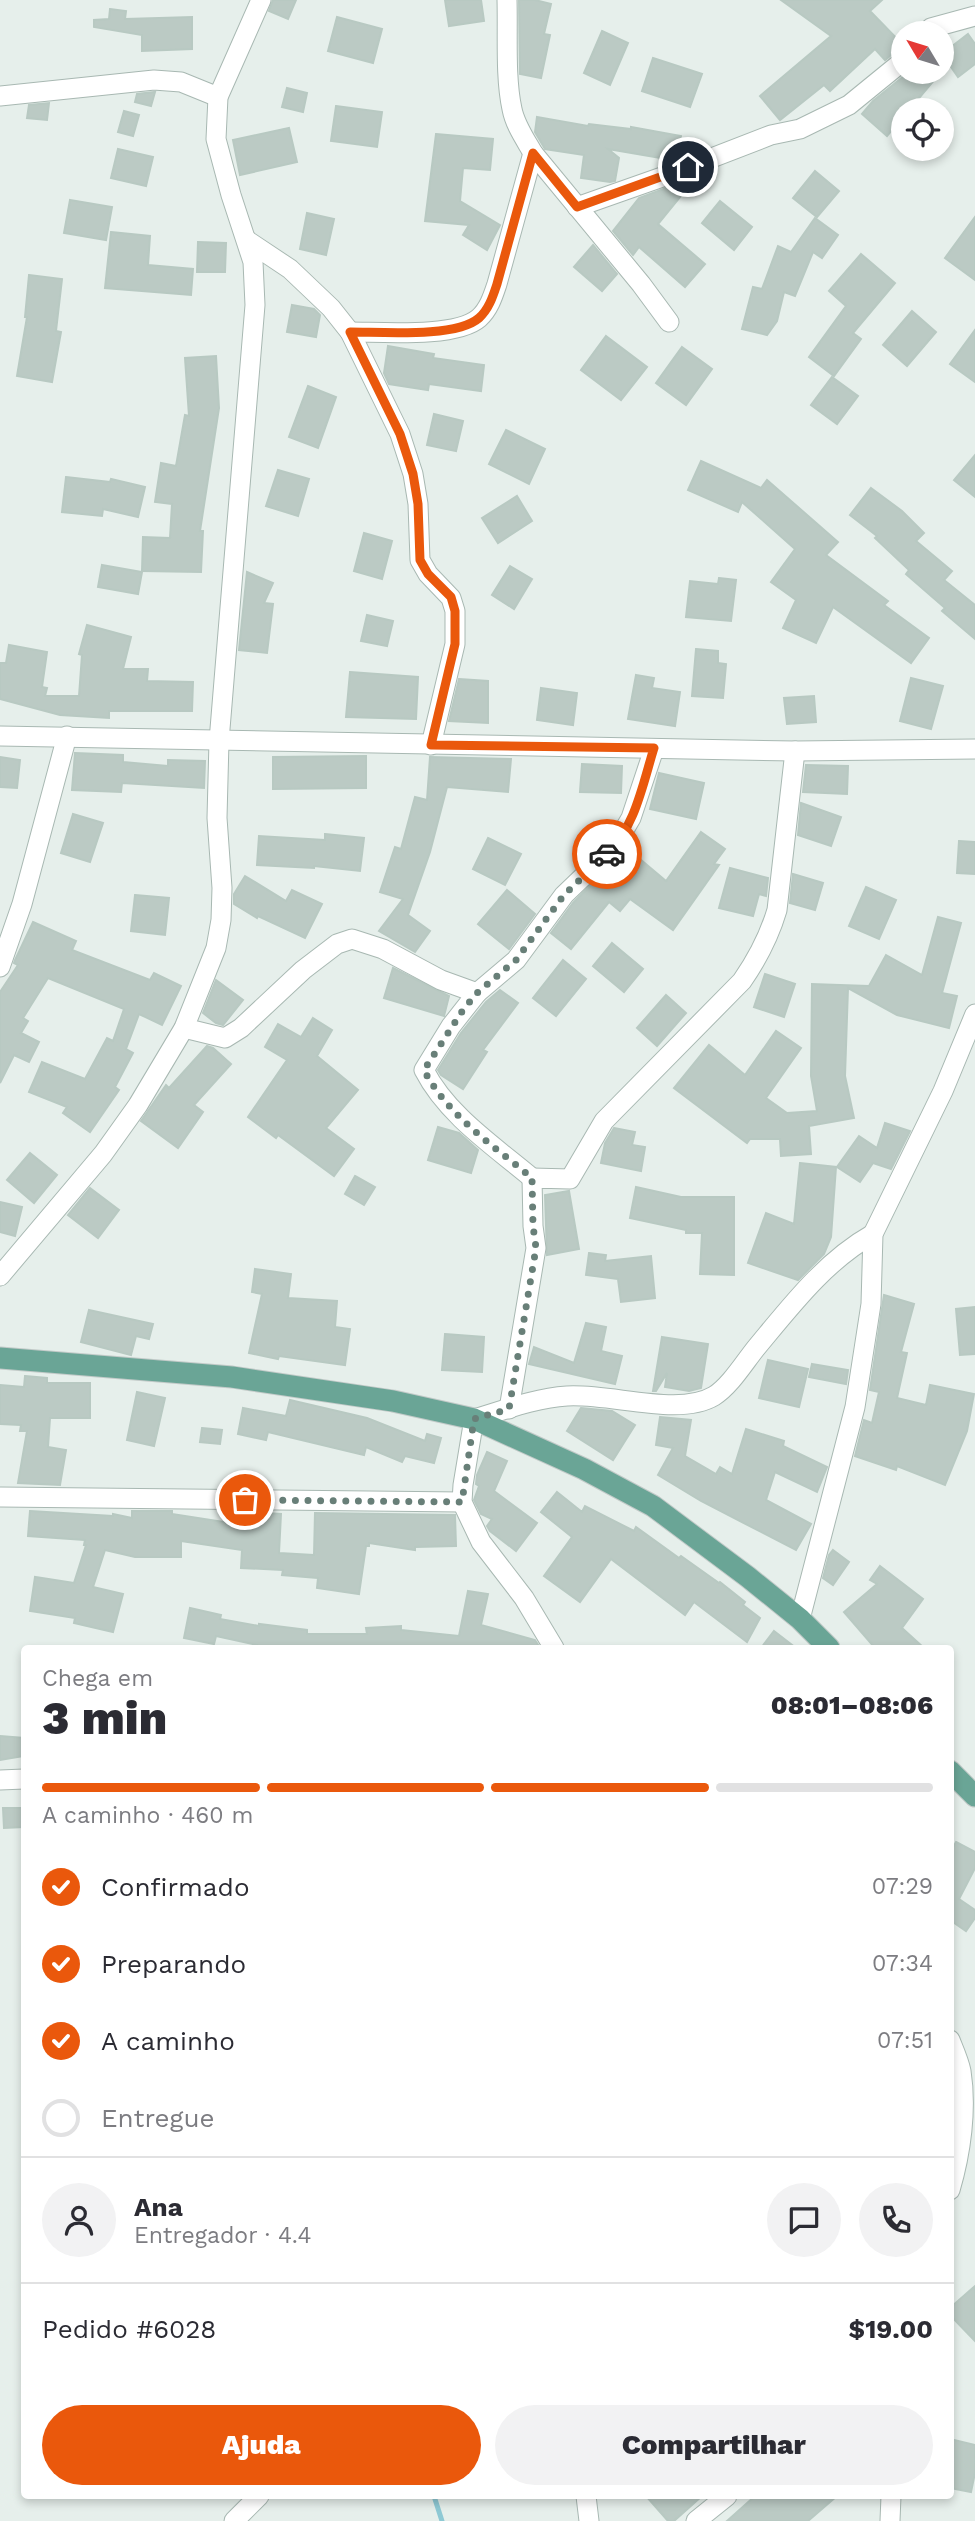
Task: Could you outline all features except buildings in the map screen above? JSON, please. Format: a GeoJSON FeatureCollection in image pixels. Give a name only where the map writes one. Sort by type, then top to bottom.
{"type":"FeatureCollection","features":[{"type":"Feature","properties":{"kind":"main road"},"geometry":{"type":"LineString","coordinates":[[0,1358],[232,1377],[393,1401],[474,1419],[583,1469],[653,1506],[800,1619],[826,1645]]}},
{"type":"Feature","properties":{"kind":"main road"},"geometry":{"type":"LineString","coordinates":[[954,1775],[975,1796]]}},
{"type":"Feature","properties":{"kind":"street"},"geometry":{"type":"LineString","coordinates":[[0,1276],[103,1154],[138,1105],[184,1028],[187,1014],[216,948],[221,920],[222,888],[217,818],[219,741],[255,305],[253,262],[216,139],[218,97],[261,0]]}},
{"type":"Feature","properties":{"kind":"street"},"geometry":{"type":"LineString","coordinates":[[507,0],[509,87],[512,110],[519,130],[533,153],[669,322]]}},
{"type":"Feature","properties":{"kind":"street"},"geometry":{"type":"LineString","coordinates":[[954,22],[975,16]]}},
{"type":"Feature","properties":{"kind":"street"},"geometry":{"type":"LineString","coordinates":[[577,207],[771,135],[800,129],[849,105],[891,71]]}},
{"type":"Feature","properties":{"kind":"street"},"geometry":{"type":"LineString","coordinates":[[0,96],[154,80],[181,82],[218,97]]}},
{"type":"Feature","properties":{"kind":"street"},"geometry":{"type":"LineString","coordinates":[[350,332],[443,331],[460,328],[479,318],[490,304],[497,284],[533,153]]}},
{"type":"Feature","properties":{"kind":"street"},"geometry":{"type":"LineString","coordinates":[[247,241],[290,269],[331,308],[350,332],[400,434],[413,474],[418,504],[420,560],[428,574],[451,597],[455,611],[455,644],[431,745]]}},
{"type":"Feature","properties":{"kind":"street"},"geometry":{"type":"LineString","coordinates":[[0,736],[795,751],[975,749]]}},
{"type":"Feature","properties":{"kind":"street"},"geometry":{"type":"LineString","coordinates":[[0,967],[22,904],[67,736]]}},
{"type":"Feature","properties":{"kind":"street"},"geometry":{"type":"LineString","coordinates":[[654,748],[631,818],[614,847],[564,895],[516,960],[477,993],[451,1026],[424,1070],[433,1089],[448,1106],[532,1178],[570,1179],[604,1121],[742,981],[758,957],[771,932],[780,890],[795,751]]}},
{"type":"Feature","properties":{"kind":"street"},"geometry":{"type":"LineString","coordinates":[[184,1028],[225,1038],[241,1028],[303,970],[337,943],[352,939],[383,949],[441,980],[477,993]]}},
{"type":"Feature","properties":{"kind":"street"},"geometry":{"type":"LineString","coordinates":[[800,1619],[855,1407],[871,1304],[873,1234],[943,1091],[975,1014]]}},
{"type":"Feature","properties":{"kind":"street"},"geometry":{"type":"LineString","coordinates":[[509,1409],[536,1248],[532,1178]]}},
{"type":"Feature","properties":{"kind":"street"},"geometry":{"type":"LineString","coordinates":[[552,1645],[524,1598],[481,1542],[462,1502],[474,1419],[565,1396],[595,1395],[681,1406],[706,1400],[716,1395],[730,1380],[794,1303],[827,1269],[851,1247],[873,1234]]}},
{"type":"Feature","properties":{"kind":"street"},"geometry":{"type":"LineString","coordinates":[[0,1497],[462,1502]]}},
{"type":"Feature","properties":{"kind":"street"},"geometry":{"type":"LineString","coordinates":[[0,1780],[21,1779]]}},
{"type":"Feature","properties":{"kind":"street"},"geometry":{"type":"LineString","coordinates":[[954,2048],[968,2075],[960,2155],[954,2176]]}},
{"type":"Feature","properties":{"kind":"street"},"geometry":{"type":"LineString","coordinates":[[234,2521],[256,2499]]}},
{"type":"Feature","properties":{"kind":"street"},"geometry":{"type":"LineString","coordinates":[[586,2499],[589,2521]]}},
{"type":"Feature","properties":{"kind":"street"},"geometry":{"type":"LineString","coordinates":[[696,2521],[723,2499]]}},
{"type":"Feature","properties":{"kind":"street"},"geometry":{"type":"LineString","coordinates":[[890,2521],[891,2499]]}},
{"type":"Feature","properties":{"kind":"waterway"},"geometry":{"type":"LineString","coordinates":[[435,2499],[442,2521]]}},
{"type":"Feature","properties":{"kind":"way so far"},"geometry":{"type":"LineString","coordinates":[[245,1500],[462,1502],[474,1419],[509,1409],[536,1248],[532,1178],[448,1106],[433,1089],[424,1070],[451,1026],[477,993],[516,960],[564,895],[607,854]]}},
{"type":"Feature","properties":{"kind":"route"},"geometry":{"type":"LineString","coordinates":[[607,854],[631,818],[654,748],[431,745],[455,644],[455,611],[451,597],[428,574],[420,560],[418,504],[413,474],[400,434],[377,382],[350,332],[443,331],[460,328],[479,318],[490,304],[497,284],[533,153],[577,207],[688,167]]}}]}
